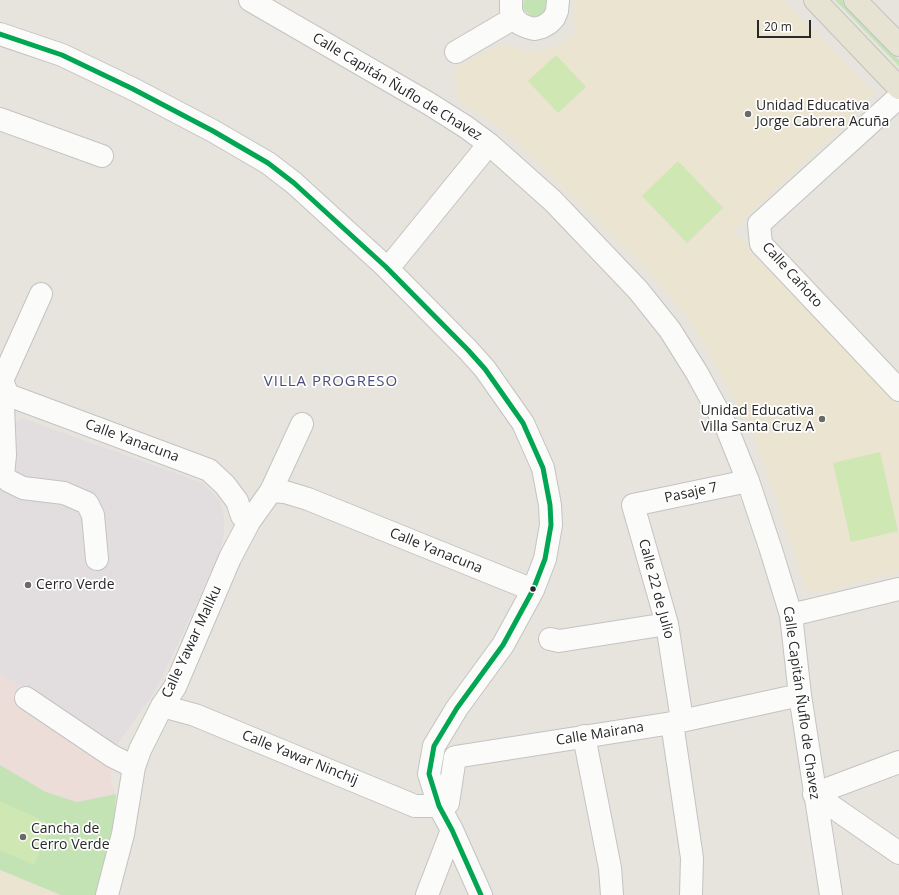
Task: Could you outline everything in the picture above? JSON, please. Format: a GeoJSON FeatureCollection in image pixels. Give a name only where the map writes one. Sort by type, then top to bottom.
{"type":"FeatureCollection","features":[{"type":"Feature","properties":{"kind":"main road"},"geometry":{"type":"LineString","coordinates":[[815,0],[899,88]]}},
{"type":"Feature","properties":{"kind":"main road"},"geometry":{"type":"LineString","coordinates":[[855,0],[899,45]]}},
{"type":"Feature","properties":{"kind":"street","name":"Calle Capitán Ñuflo de Chavez"},"geometry":{"type":"LineString","coordinates":[[250,0],[428,103],[466,127],[489,144],[558,206],[638,290],[670,330],[726,426],[772,550],[791,615],[800,695],[814,794],[831,895]]}},
{"type":"Feature","properties":{"kind":"street"},"geometry":{"type":"LineString","coordinates":[[456,52],[513,9],[520,24],[527,27],[534,29],[549,24],[554,18],[557,10],[558,0]]}},
{"type":"Feature","properties":{"kind":"street"},"geometry":{"type":"LineString","coordinates":[[0,34],[62,55],[213,131],[268,163],[294,183],[386,267],[468,350],[486,369],[523,423],[543,468],[550,505],[551,525],[545,559],[533,590],[503,645],[457,708],[434,746],[429,774],[439,806],[452,830],[481,895]]}},
{"type":"Feature","properties":{"kind":"street","name":"Calle Cañoto"},"geometry":{"type":"LineString","coordinates":[[899,97],[759,224],[761,244],[899,390]]}},
{"type":"Feature","properties":{"kind":"street"},"geometry":{"type":"LineString","coordinates":[[0,119],[102,156]]}},
{"type":"Feature","properties":{"kind":"street"},"geometry":{"type":"LineString","coordinates":[[394,261],[489,144]]}},
{"type":"Feature","properties":{"kind":"street"},"geometry":{"type":"LineString","coordinates":[[41,294],[1,382],[4,455],[3,475],[9,481],[23,488],[64,493],[87,503],[93,515],[97,559]]}},
{"type":"Feature","properties":{"kind":"street","name":"Calle Yanacuna"},"geometry":{"type":"LineString","coordinates":[[1,382],[8,395],[210,470],[225,485],[237,501],[242,516],[250,522]]}},
{"type":"Feature","properties":{"kind":"street","name":"Calle Yawar Mallku"},"geometry":{"type":"LineString","coordinates":[[107,895],[123,834],[134,767],[140,750],[162,706],[175,687],[230,558],[250,522],[270,491],[302,424]]}},
{"type":"Feature","properties":{"kind":"street","name":"Pasaje 7"},"geometry":{"type":"LineString","coordinates":[[633,506],[748,482]]}},
{"type":"Feature","properties":{"kind":"street","name":"Calle Yanacuna"},"geometry":{"type":"LineString","coordinates":[[270,491],[285,492],[308,499],[533,590]]}},
{"type":"Feature","properties":{"kind":"street","name":"Calle 22 de Julio"},"geometry":{"type":"LineString","coordinates":[[633,506],[667,624],[692,858],[691,895]]}},
{"type":"Feature","properties":{"kind":"street"},"geometry":{"type":"LineString","coordinates":[[791,615],[899,589]]}},
{"type":"Feature","properties":{"kind":"street"},"geometry":{"type":"LineString","coordinates":[[550,639],[558,641],[667,624]]}},
{"type":"Feature","properties":{"kind":"street","name":"Calle Mairana"},"geometry":{"type":"LineString","coordinates":[[439,806],[448,802],[455,757],[677,721],[800,695]]}},
{"type":"Feature","properties":{"kind":"street"},"geometry":{"type":"LineString","coordinates":[[26,698],[112,756],[134,767]]}},
{"type":"Feature","properties":{"kind":"street","name":"Calle Yawar Ninchij"},"geometry":{"type":"LineString","coordinates":[[162,706],[196,715],[415,806],[439,806]]}},
{"type":"Feature","properties":{"kind":"street"},"geometry":{"type":"LineString","coordinates":[[584,736],[610,868],[612,895]]}},
{"type":"Feature","properties":{"kind":"street"},"geometry":{"type":"LineString","coordinates":[[814,794],[899,762]]}},
{"type":"Feature","properties":{"kind":"street"},"geometry":{"type":"LineString","coordinates":[[814,794],[899,853]]}},
{"type":"Feature","properties":{"kind":"street"},"geometry":{"type":"LineString","coordinates":[[426,895],[452,830]]}},
{"type":"Feature","properties":{"kind":"shaded area"},"geometry":{"type":"Polygon","coordinates":[[[573,0],[784,0],[875,94],[733,230],[899,406],[899,572],[821,592],[810,591],[805,585],[767,472],[752,433],[712,358],[686,315],[642,264],[537,162],[503,130],[459,101],[455,77],[457,67],[500,44],[531,52],[556,47],[575,33],[573,0]]]}},
{"type":"Feature","properties":{"kind":"shaded area"},"geometry":{"type":"Polygon","coordinates":[[[22,418],[203,483],[219,500],[224,516],[224,534],[220,553],[157,688],[115,748],[0,673],[0,429],[3,431],[22,418]]]}},
{"type":"Feature","properties":{"kind":"shaded area"},"geometry":{"type":"Polygon","coordinates":[[[0,673],[115,748],[112,756],[111,781],[116,794],[77,802],[46,792],[0,765],[0,673]]]}},
{"type":"Feature","properties":{"kind":"shaded area"},"geometry":{"type":"Polygon","coordinates":[[[0,870],[61,895],[0,895],[0,870]]]}},
{"type":"Feature","properties":{"kind":"green space"},"geometry":{"type":"Polygon","coordinates":[[[524,0],[547,0],[546,10],[540,16],[531,16],[524,10],[524,0]]]}},
{"type":"Feature","properties":{"kind":"green space"},"geometry":{"type":"Polygon","coordinates":[[[835,0],[842,0],[899,60],[899,66],[835,0]]]}},
{"type":"Feature","properties":{"kind":"green space"},"geometry":{"type":"Polygon","coordinates":[[[556,55],[586,87],[558,113],[528,81],[556,55]]]}},
{"type":"Feature","properties":{"kind":"green space"},"geometry":{"type":"Polygon","coordinates":[[[678,161],[723,208],[687,243],[642,196],[678,161]]]}},
{"type":"Feature","properties":{"kind":"green space"},"geometry":{"type":"Polygon","coordinates":[[[880,452],[898,531],[851,542],[833,463],[880,452]]]}},
{"type":"Feature","properties":{"kind":"green space"},"geometry":{"type":"Polygon","coordinates":[[[0,765],[46,792],[77,802],[116,794],[114,824],[106,865],[96,895],[61,895],[0,870],[0,765]]]}},
{"type":"Feature","properties":{"kind":"green space","name":"Cancha de Cerro Verde"},"geometry":{"type":"Polygon","coordinates":[[[0,801],[52,825],[34,865],[0,850],[0,801]]]}},
{"type":"Feature","properties":{"kind":"transit line"},"geometry":{"type":"LineString","coordinates":[[0,34],[62,55],[133,89],[213,131],[268,163],[294,183],[386,267],[468,350],[485,369],[523,423],[543,468],[550,505],[551,525],[545,559],[533,590],[503,645],[457,708],[434,746],[429,774],[439,806],[452,830],[481,895]]}},
{"type":"Feature","properties":{"kind":"place","name":"Unidad Educativa Jorge Cabrera Acuña"},"geometry":{"type":"Point","coordinates":[748,114]}},
{"type":"Feature","properties":{"kind":"place","name":"Unidad Educativa Villa Santa Cruz A"},"geometry":{"type":"Point","coordinates":[822,419]}},
{"type":"Feature","properties":{"kind":"place","name":"Cerro Verde"},"geometry":{"type":"Point","coordinates":[28,585]}},
{"type":"Feature","properties":{"kind":"place","name":"Cancha de Cerro Verde"},"geometry":{"type":"Point","coordinates":[23,837]}},
{"type":"Feature","properties":{"kind":"district","name":"VILLA PROGRESO"},"geometry":{"type":"Point","coordinates":[331,382]}}]}
